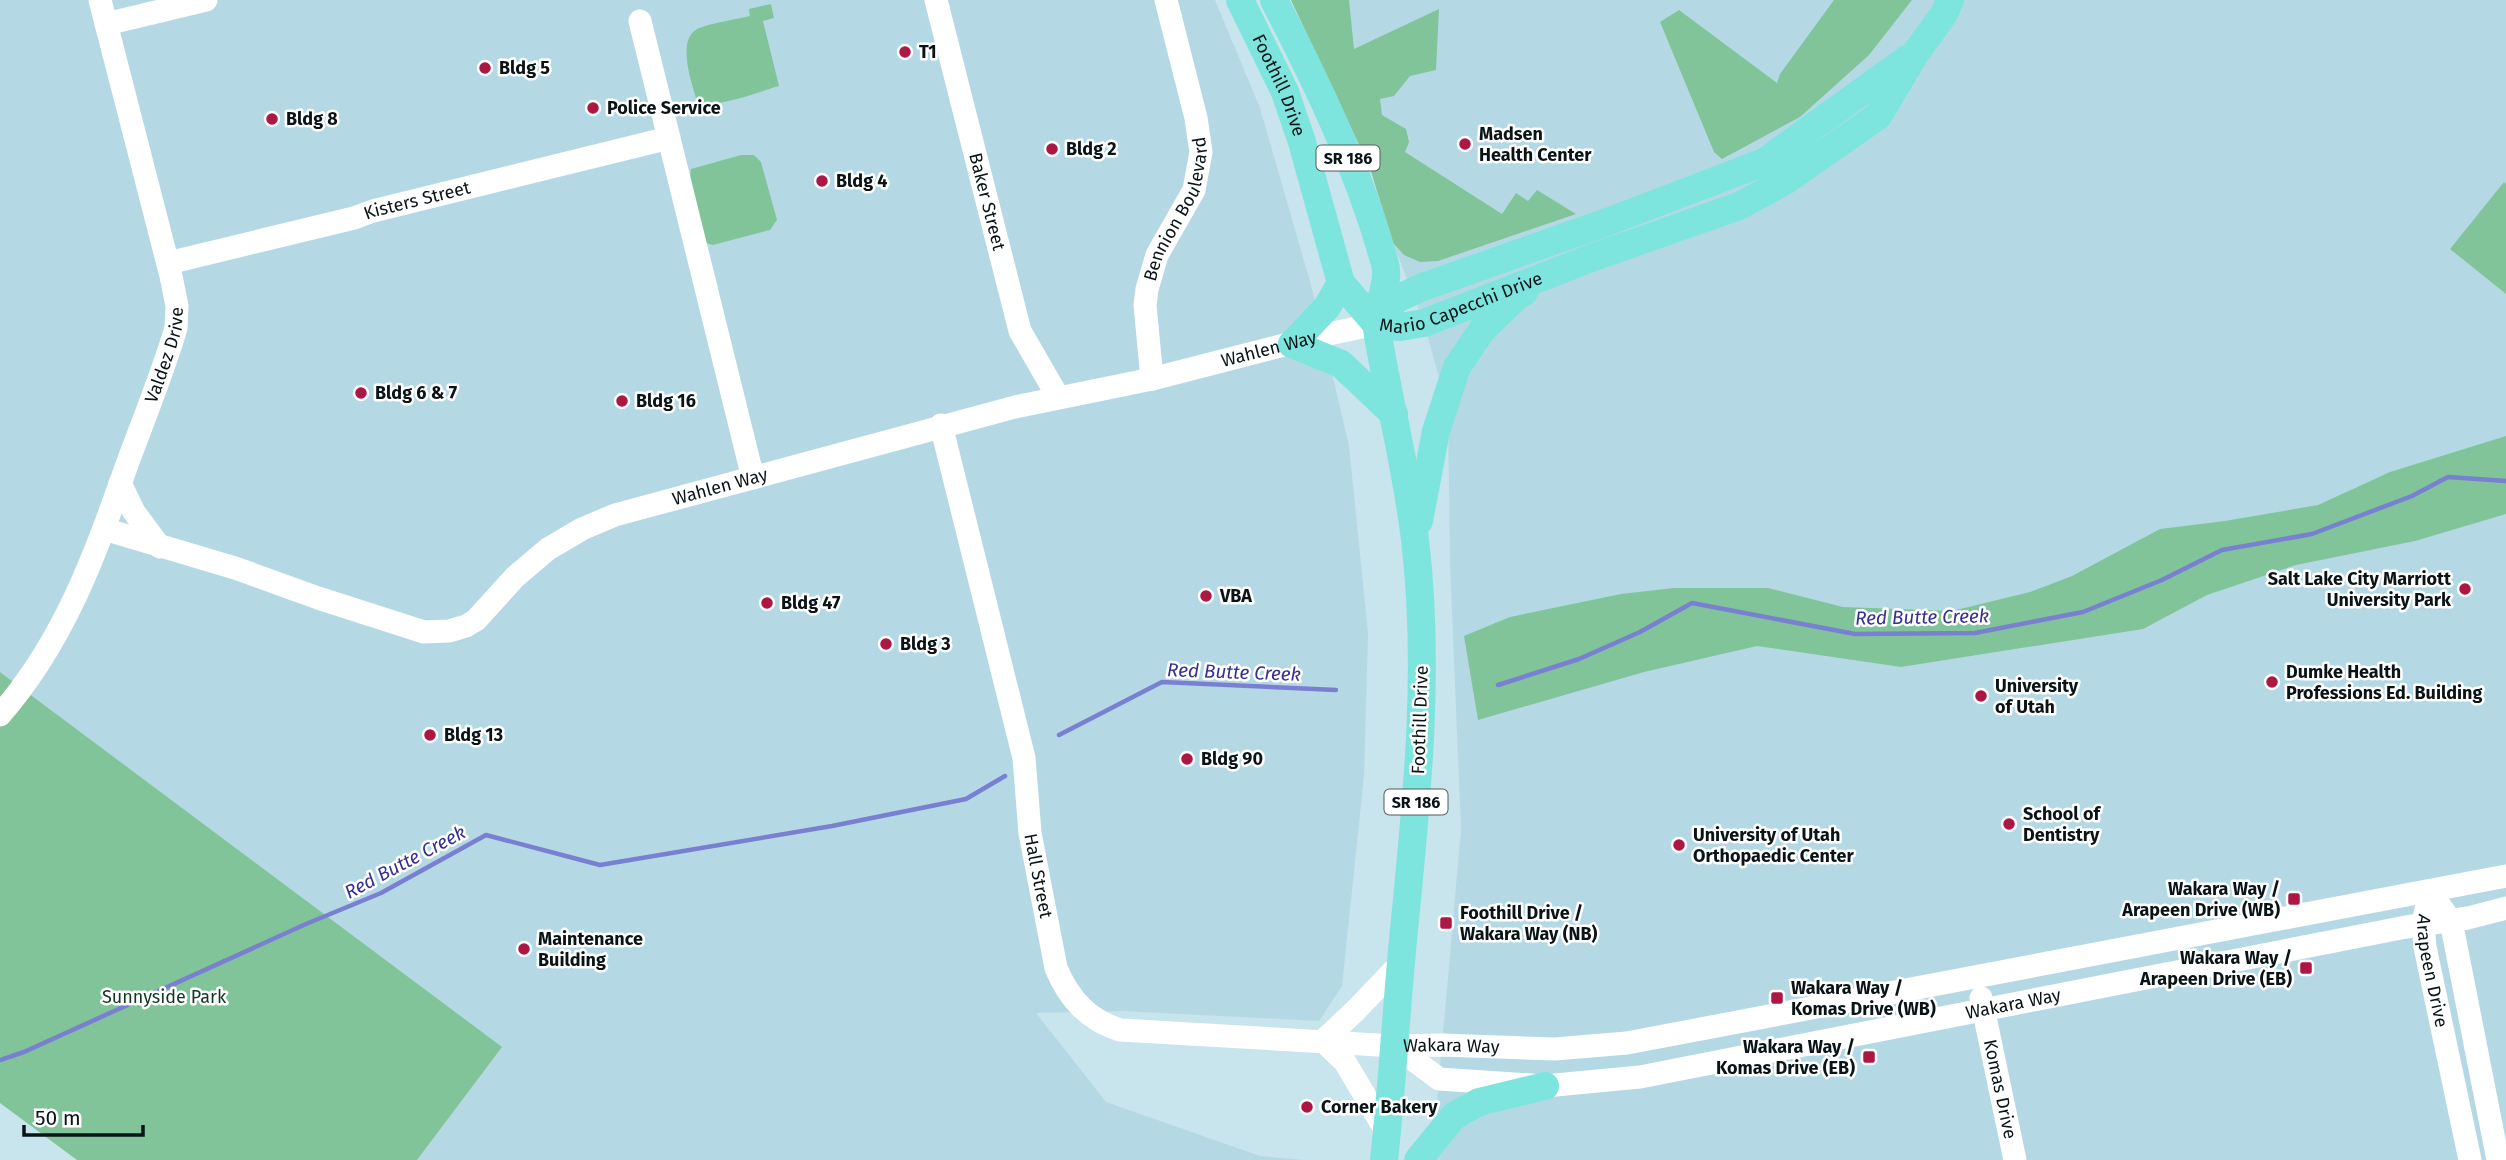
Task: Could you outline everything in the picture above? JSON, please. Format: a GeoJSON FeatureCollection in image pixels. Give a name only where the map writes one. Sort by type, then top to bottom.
{"type":"FeatureCollection","features":[{"type":"Feature","properties":{"kind":"main road","name":"Foothill Drive"},"geometry":{"type":"LineString","coordinates":[[1240,0],[1285,92],[1302,142],[1341,283],[1376,324]]}},
{"type":"Feature","properties":{"kind":"main road","name":"Foothill Drive"},"geometry":{"type":"LineString","coordinates":[[1275,0],[1331,114],[1364,198],[1387,269],[1376,324],[1415,541],[1422,657],[1420,747],[1385,1147]]}},
{"type":"Feature","properties":{"kind":"main road","name":"Mario Capecchi Drive"},"geometry":{"type":"LineString","coordinates":[[1376,324],[1400,327],[1424,323],[1594,257],[1739,206],[1785,181],[1878,116],[1915,54],[1944,14],[1950,0]]}},
{"type":"Feature","properties":{"kind":"main road","name":"Mario Capecchi Drive"},"geometry":{"type":"LineString","coordinates":[[1376,324],[1395,300],[1420,288],[1610,221],[1764,162],[1915,54]]}},
{"type":"Feature","properties":{"kind":"main road"},"geometry":{"type":"LineString","coordinates":[[1415,541],[1436,430],[1457,367],[1482,330],[1517,296],[1594,257]]}},
{"type":"Feature","properties":{"kind":"main road"},"geometry":{"type":"LineString","coordinates":[[1341,283],[1327,307],[1292,344],[1341,364],[1394,414]]}},
{"type":"Feature","properties":{"kind":"main road"},"geometry":{"type":"LineString","coordinates":[[1418,1160],[1454,1116],[1479,1102],[1545,1086]]}},
{"type":"Feature","properties":{"kind":"street","name":"Valdez Drive"},"geometry":{"type":"LineString","coordinates":[[0,715],[51,646],[71,609],[104,529],[176,328],[177,306],[168,263],[100,0]]}},
{"type":"Feature","properties":{"kind":"street"},"geometry":{"type":"LineString","coordinates":[[106,24],[206,0]]}},
{"type":"Feature","properties":{"kind":"street","name":"Baker Street"},"geometry":{"type":"LineString","coordinates":[[936,0],[1020,331],[1058,397]]}},
{"type":"Feature","properties":{"kind":"street","name":"Bennion Boulevard"},"geometry":{"type":"LineString","coordinates":[[1152,379],[1145,305],[1147,289],[1157,255],[1194,190],[1201,152],[1196,118],[1166,0]]}},
{"type":"Feature","properties":{"kind":"street"},"geometry":{"type":"LineString","coordinates":[[640,21],[752,478]]}},
{"type":"Feature","properties":{"kind":"street","name":"Kisters Street"},"geometry":{"type":"LineString","coordinates":[[168,263],[669,138]]}},
{"type":"Feature","properties":{"kind":"street","name":"Wahlen Way"},"geometry":{"type":"LineString","coordinates":[[104,529],[235,568],[424,632],[449,631],[476,620],[531,562],[582,529],[615,515],[940,425],[1058,397],[1152,379],[1376,324]]}},
{"type":"Feature","properties":{"kind":"street","name":"Hall Street"},"geometry":{"type":"LineString","coordinates":[[940,425],[1024,758],[1030,833],[1052,951],[1056,968],[1069,996],[1090,1015],[1120,1030],[1395,1046]]}},
{"type":"Feature","properties":{"kind":"street"},"geometry":{"type":"LineString","coordinates":[[120,483],[134,512],[160,547]]}},
{"type":"Feature","properties":{"kind":"street","name":"Wakara Way"},"geometry":{"type":"LineString","coordinates":[[1395,1046],[1555,1049],[1627,1043],[2506,876]]}},
{"type":"Feature","properties":{"kind":"street","name":"Arapeen Drive"},"geometry":{"type":"LineString","coordinates":[[2429,891],[2451,921],[2498,1160]]}},
{"type":"Feature","properties":{"kind":"street","name":"Arapeen Drive"},"geometry":{"type":"LineString","coordinates":[[2429,891],[2423,924],[2425,947],[2470,1160]]}},
{"type":"Feature","properties":{"kind":"street","name":"Wakara Way"},"geometry":{"type":"LineString","coordinates":[[1395,1046],[1439,1079],[1545,1086],[1664,1073],[2423,924],[2451,921],[2506,908]]}},
{"type":"Feature","properties":{"kind":"street"},"geometry":{"type":"LineString","coordinates":[[1385,1147],[1345,1062],[1323,1041],[1401,963]]}},
{"type":"Feature","properties":{"kind":"street","name":"Komas Drive"},"geometry":{"type":"LineString","coordinates":[[1977,978],[2015,1160]]}},
{"type":"Feature","properties":{"kind":"shaded area"},"geometry":{"type":"Polygon","coordinates":[[[0,0],[1215,0],[1260,108],[1313,292],[1349,446],[1368,633],[1364,776],[1342,986],[1319,1021],[1122,1011],[1036,1013],[1106,1102],[1260,1156],[1304,1160],[417,1160],[501,1047],[0,672],[0,0]]]}},
{"type":"Feature","properties":{"kind":"shaded area","name":"University of Utah"},"geometry":{"type":"Polygon","coordinates":[[[1291,0],[2506,0],[2506,1160],[1432,1160],[1461,829],[1450,564],[1448,410],[1424,323],[1393,243],[1370,168],[1291,0]]]}},
{"type":"Feature","properties":{"kind":"green space"},"geometry":{"type":"Polygon","coordinates":[[[1291,0],[1349,0],[1354,49],[1439,9],[1436,70],[1410,76],[1394,96],[1380,99],[1382,115],[1406,129],[1409,142],[1405,152],[1502,214],[1516,193],[1528,201],[1537,190],[1576,214],[1438,261],[1420,262],[1404,255],[1393,243],[1370,168],[1291,0]]]}},
{"type":"Feature","properties":{"kind":"green space"},"geometry":{"type":"Polygon","coordinates":[[[1834,0],[1912,0],[1869,55],[1800,117],[1722,159],[1714,152],[1660,22],[1679,10],[1777,83],[1780,74],[1834,0]]]}},
{"type":"Feature","properties":{"kind":"green space"},"geometry":{"type":"Polygon","coordinates":[[[771,4],[774,18],[763,21],[779,86],[725,102],[697,102],[686,52],[691,35],[702,27],[750,16],[749,9],[771,4]]]}},
{"type":"Feature","properties":{"kind":"green space"},"geometry":{"type":"Polygon","coordinates":[[[741,155],[754,155],[761,162],[777,220],[770,230],[713,245],[706,243],[690,180],[691,169],[741,155]]]}},
{"type":"Feature","properties":{"kind":"green space"},"geometry":{"type":"Polygon","coordinates":[[[2504,182],[2506,184],[2506,294],[2450,249],[2504,182]]]}},
{"type":"Feature","properties":{"kind":"green space"},"geometry":{"type":"Polygon","coordinates":[[[2506,436],[2506,514],[2415,541],[2296,565],[2207,595],[2143,629],[1901,667],[1757,646],[1644,672],[1478,720],[1464,636],[1510,617],[1621,594],[1674,588],[1768,588],[1843,607],[1952,611],[2030,592],[2072,576],[2160,529],[2318,505],[2390,472],[2506,436]]]}},
{"type":"Feature","properties":{"kind":"green space","name":"Sunnyside Park"},"geometry":{"type":"Polygon","coordinates":[[[0,672],[502,1047],[417,1160],[77,1160],[0,1103],[0,672]]]}},
{"type":"Feature","properties":{"kind":"waterway","name":"Red Butte Creek"},"geometry":{"type":"LineString","coordinates":[[1498,685],[1579,659],[1640,632],[1692,603],[1855,634],[1975,633],[2083,612],[2162,580],[2222,550],[2312,534],[2412,496],[2448,477],[2506,481]]}},
{"type":"Feature","properties":{"kind":"waterway","name":"Red Butte Creek"},"geometry":{"type":"LineString","coordinates":[[1059,735],[1162,682],[1336,690]]}},
{"type":"Feature","properties":{"kind":"waterway","name":"Red Butte Creek"},"geometry":{"type":"LineString","coordinates":[[0,1060],[24,1052],[306,924],[381,893],[486,835],[600,865],[832,826],[966,799],[1005,776]]}},
{"type":"Feature","properties":{"kind":"place","name":"T1"},"geometry":{"type":"Point","coordinates":[905,52]}},
{"type":"Feature","properties":{"kind":"place","name":"Bldg 5"},"geometry":{"type":"Point","coordinates":[485,68]}},
{"type":"Feature","properties":{"kind":"place","name":"Police Service"},"geometry":{"type":"Point","coordinates":[593,108]}},
{"type":"Feature","properties":{"kind":"place","name":"Bldg 8"},"geometry":{"type":"Point","coordinates":[272,119]}},
{"type":"Feature","properties":{"kind":"place","name":"Madsen Health Center"},"geometry":{"type":"Point","coordinates":[1465,144]}},
{"type":"Feature","properties":{"kind":"place","name":"Bldg 2"},"geometry":{"type":"Point","coordinates":[1052,149]}},
{"type":"Feature","properties":{"kind":"place","name":"Bldg 4"},"geometry":{"type":"Point","coordinates":[822,181]}},
{"type":"Feature","properties":{"kind":"place","name":"Bldg 6 & 7"},"geometry":{"type":"Point","coordinates":[361,393]}},
{"type":"Feature","properties":{"kind":"place","name":"Bldg 16"},"geometry":{"type":"Point","coordinates":[622,401]}},
{"type":"Feature","properties":{"kind":"place","name":"Salt Lake City Marriott University Park"},"geometry":{"type":"Point","coordinates":[2465,589]}},
{"type":"Feature","properties":{"kind":"place","name":"VBA"},"geometry":{"type":"Point","coordinates":[1206,596]}},
{"type":"Feature","properties":{"kind":"place","name":"Bldg 47"},"geometry":{"type":"Point","coordinates":[767,603]}},
{"type":"Feature","properties":{"kind":"place","name":"Bldg 3"},"geometry":{"type":"Point","coordinates":[886,644]}},
{"type":"Feature","properties":{"kind":"place","name":"Dumke Health Professions Ed. Building"},"geometry":{"type":"Point","coordinates":[2272,682]}},
{"type":"Feature","properties":{"kind":"place","name":"University of Utah"},"geometry":{"type":"Point","coordinates":[1981,696]}},
{"type":"Feature","properties":{"kind":"place","name":"Bldg 13"},"geometry":{"type":"Point","coordinates":[430,735]}},
{"type":"Feature","properties":{"kind":"place","name":"Bldg 90"},"geometry":{"type":"Point","coordinates":[1187,759]}},
{"type":"Feature","properties":{"kind":"place","name":"School of Dentistry"},"geometry":{"type":"Point","coordinates":[2009,824]}},
{"type":"Feature","properties":{"kind":"place","name":"University of Utah Orthopaedic Center"},"geometry":{"type":"Point","coordinates":[1679,845]}},
{"type":"Feature","properties":{"kind":"place","name":"Wakara Way / Arapeen Drive (WB)"},"geometry":{"type":"Point","coordinates":[2294,899]}},
{"type":"Feature","properties":{"kind":"place","name":"Foothill Drive / Wakara Way (NB)"},"geometry":{"type":"Point","coordinates":[1446,923]}},
{"type":"Feature","properties":{"kind":"place","name":"Maintenance Building"},"geometry":{"type":"Point","coordinates":[524,949]}},
{"type":"Feature","properties":{"kind":"place","name":"Wakara Way / Arapeen Drive (EB)"},"geometry":{"type":"Point","coordinates":[2306,968]}},
{"type":"Feature","properties":{"kind":"place","name":"Wakara Way / Komas Drive (WB)"},"geometry":{"type":"Point","coordinates":[1777,998]}},
{"type":"Feature","properties":{"kind":"place","name":"Wakara Way / Komas Drive (EB)"},"geometry":{"type":"Point","coordinates":[1869,1057]}},
{"type":"Feature","properties":{"kind":"place","name":"Corner Bakery"},"geometry":{"type":"Point","coordinates":[1307,1107]}}]}
